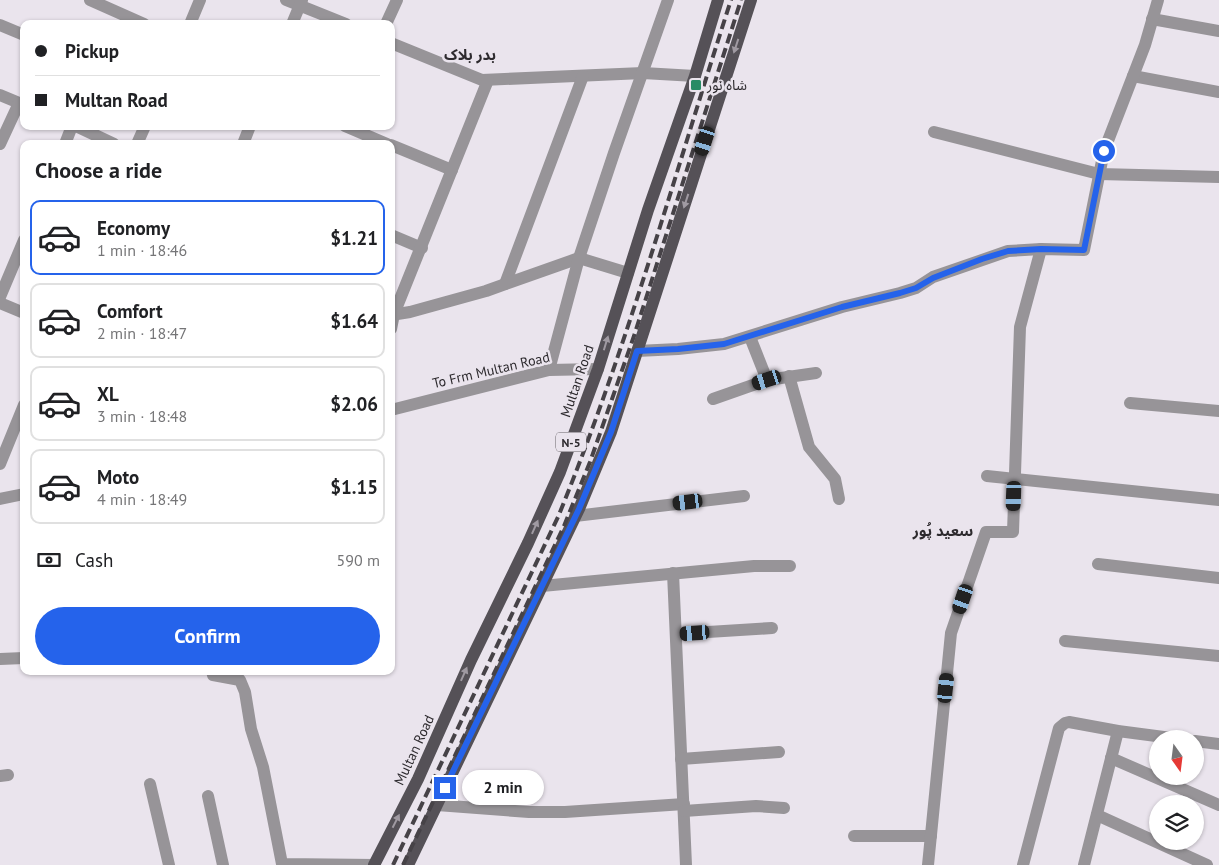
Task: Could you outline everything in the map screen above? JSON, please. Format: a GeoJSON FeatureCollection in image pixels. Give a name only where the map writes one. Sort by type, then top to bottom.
{"type":"FeatureCollection","features":[{"type":"Feature","properties":{"kind":"main road","name":"Multan Road"},"geometry":{"type":"LineString","coordinates":[[375,865],[418,779],[471,660],[560,472],[598,369],[628,273],[695,76],[718,0]]}},
{"type":"Feature","properties":{"kind":"main road","name":"N-5"},"geometry":{"type":"LineString","coordinates":[[408,865],[576,516],[611,432],[751,0]]}},
{"type":"Feature","properties":{"kind":"street"},"geometry":{"type":"LineString","coordinates":[[90,0],[135,20]]}},
{"type":"Feature","properties":{"kind":"street"},"geometry":{"type":"LineString","coordinates":[[192,20],[200,0]]}},
{"type":"Feature","properties":{"kind":"street"},"geometry":{"type":"LineString","coordinates":[[286,0],[301,2],[338,20]]}},
{"type":"Feature","properties":{"kind":"street"},"geometry":{"type":"LineString","coordinates":[[388,20],[397,0]]}},
{"type":"Feature","properties":{"kind":"street"},"geometry":{"type":"LineString","coordinates":[[549,370],[579,258],[668,0]]}},
{"type":"Feature","properties":{"kind":"street"},"geometry":{"type":"LineString","coordinates":[[637,351],[724,344],[750,337],[842,307],[908,290],[933,278],[1008,251],[1041,249],[1084,250],[1104,151],[1145,45],[1158,0]]}},
{"type":"Feature","properties":{"kind":"street"},"geometry":{"type":"LineString","coordinates":[[294,20],[301,2]]}},
{"type":"Feature","properties":{"kind":"street"},"geometry":{"type":"LineString","coordinates":[[1152,19],[1219,31]]}},
{"type":"Feature","properties":{"kind":"street"},"geometry":{"type":"LineString","coordinates":[[0,25],[20,33]]}},
{"type":"Feature","properties":{"kind":"street"},"geometry":{"type":"LineString","coordinates":[[395,45],[482,80],[643,73],[695,76]]}},
{"type":"Feature","properties":{"kind":"street"},"geometry":{"type":"LineString","coordinates":[[506,284],[583,76]]}},
{"type":"Feature","properties":{"kind":"street"},"geometry":{"type":"LineString","coordinates":[[1133,76],[1219,92]]}},
{"type":"Feature","properties":{"kind":"street"},"geometry":{"type":"LineString","coordinates":[[395,309],[422,248],[488,80]]}},
{"type":"Feature","properties":{"kind":"street"},"geometry":{"type":"LineString","coordinates":[[0,95],[20,104]]}},
{"type":"Feature","properties":{"kind":"street"},"geometry":{"type":"LineString","coordinates":[[0,144],[20,106]]}},
{"type":"Feature","properties":{"kind":"street"},"geometry":{"type":"LineString","coordinates":[[84,130],[106,140]]}},
{"type":"Feature","properties":{"kind":"street"},"geometry":{"type":"LineString","coordinates":[[354,130],[378,140]]}},
{"type":"Feature","properties":{"kind":"street"},"geometry":{"type":"LineString","coordinates":[[934,132],[1099,174],[1219,177]]}},
{"type":"Feature","properties":{"kind":"street"},"geometry":{"type":"LineString","coordinates":[[395,147],[452,170]]}},
{"type":"Feature","properties":{"kind":"street"},"geometry":{"type":"LineString","coordinates":[[395,237],[422,248]]}},
{"type":"Feature","properties":{"kind":"street"},"geometry":{"type":"LineString","coordinates":[[928,865],[951,633],[986,532],[1013,532],[1020,327],[1041,249]]}},
{"type":"Feature","properties":{"kind":"street"},"geometry":{"type":"LineString","coordinates":[[0,297],[20,250]]}},
{"type":"Feature","properties":{"kind":"street"},"geometry":{"type":"LineString","coordinates":[[395,314],[460,299],[579,258],[628,273]]}},
{"type":"Feature","properties":{"kind":"street"},"geometry":{"type":"LineString","coordinates":[[0,303],[20,311]]}},
{"type":"Feature","properties":{"kind":"street"},"geometry":{"type":"LineString","coordinates":[[750,337],[767,380]]}},
{"type":"Feature","properties":{"kind":"street","name":"To Frm Multan Road"},"geometry":{"type":"LineString","coordinates":[[395,409],[549,370],[598,369]]}},
{"type":"Feature","properties":{"kind":"street"},"geometry":{"type":"LineString","coordinates":[[713,399],[767,380],[816,373]]}},
{"type":"Feature","properties":{"kind":"street"},"geometry":{"type":"LineString","coordinates":[[789,376],[809,447],[835,479],[839,499]]}},
{"type":"Feature","properties":{"kind":"street"},"geometry":{"type":"LineString","coordinates":[[1130,403],[1219,411]]}},
{"type":"Feature","properties":{"kind":"street"},"geometry":{"type":"LineString","coordinates":[[0,464],[20,415]]}},
{"type":"Feature","properties":{"kind":"street"},"geometry":{"type":"LineString","coordinates":[[987,476],[1219,500]]}},
{"type":"Feature","properties":{"kind":"street"},"geometry":{"type":"LineString","coordinates":[[0,499],[20,495]]}},
{"type":"Feature","properties":{"kind":"street"},"geometry":{"type":"LineString","coordinates":[[576,516],[744,496]]}},
{"type":"Feature","properties":{"kind":"street"},"geometry":{"type":"LineString","coordinates":[[1098,564],[1219,578]]}},
{"type":"Feature","properties":{"kind":"street"},"geometry":{"type":"LineString","coordinates":[[542,586],[754,566],[790,566]]}},
{"type":"Feature","properties":{"kind":"street"},"geometry":{"type":"LineString","coordinates":[[673,573],[686,865]]}},
{"type":"Feature","properties":{"kind":"street"},"geometry":{"type":"LineString","coordinates":[[676,634],[772,628]]}},
{"type":"Feature","properties":{"kind":"street"},"geometry":{"type":"LineString","coordinates":[[1065,641],[1219,656]]}},
{"type":"Feature","properties":{"kind":"street"},"geometry":{"type":"LineString","coordinates":[[0,659],[20,658]]}},
{"type":"Feature","properties":{"kind":"street"},"geometry":{"type":"LineString","coordinates":[[213,675],[240,680],[245,692],[251,729],[263,767],[282,864],[375,865]]}},
{"type":"Feature","properties":{"kind":"street"},"geometry":{"type":"LineString","coordinates":[[1023,865],[1060,728],[1064,723],[1069,722],[1149,735]]}},
{"type":"Feature","properties":{"kind":"street"},"geometry":{"type":"LineString","coordinates":[[1084,865],[1118,731]]}},
{"type":"Feature","properties":{"kind":"street"},"geometry":{"type":"LineString","coordinates":[[1204,742],[1219,744]]}},
{"type":"Feature","properties":{"kind":"street"},"geometry":{"type":"LineString","coordinates":[[681,758],[779,752]]}},
{"type":"Feature","properties":{"kind":"street"},"geometry":{"type":"LineString","coordinates":[[1111,758],[1219,805]]}},
{"type":"Feature","properties":{"kind":"street"},"geometry":{"type":"LineString","coordinates":[[150,784],[169,865]]}},
{"type":"Feature","properties":{"kind":"street"},"geometry":{"type":"LineString","coordinates":[[208,796],[223,865]]}},
{"type":"Feature","properties":{"kind":"street"},"geometry":{"type":"LineString","coordinates":[[437,805],[529,812],[756,806],[784,808]]}},
{"type":"Feature","properties":{"kind":"street"},"geometry":{"type":"LineString","coordinates":[[1097,815],[1207,865]]}},
{"type":"Feature","properties":{"kind":"street"},"geometry":{"type":"LineString","coordinates":[[854,836],[931,836]]}},
{"type":"Feature","properties":{"kind":"railway"},"geometry":{"type":"LineString","coordinates":[[393,865],[558,517],[583,454],[628,325],[731,0]]}},
{"type":"Feature","properties":{"kind":"railway"},"geometry":{"type":"LineString","coordinates":[[403,865],[564,526],[590,462],[634,336],[741,0]]}},
{"type":"Feature","properties":{"kind":"place","name":"شاہ نور"},"geometry":{"type":"Point","coordinates":[696,85]}},
{"type":"Feature","properties":{"kind":"district","name":"بدر بلاک"},"geometry":{"type":"Point","coordinates":[470,54]}},
{"type":"Feature","properties":{"kind":"district","name":"سعید پُور"},"geometry":{"type":"Point","coordinates":[943,530]}},
{"type":"Feature","properties":{"kind":"route"},"geometry":{"type":"LineString","coordinates":[[445,788],[579,509],[611,432],[637,351],[724,344],[750,337],[842,307],[916,288],[933,278],[1008,251],[1041,249],[1084,250],[1104,151]]}}]}
